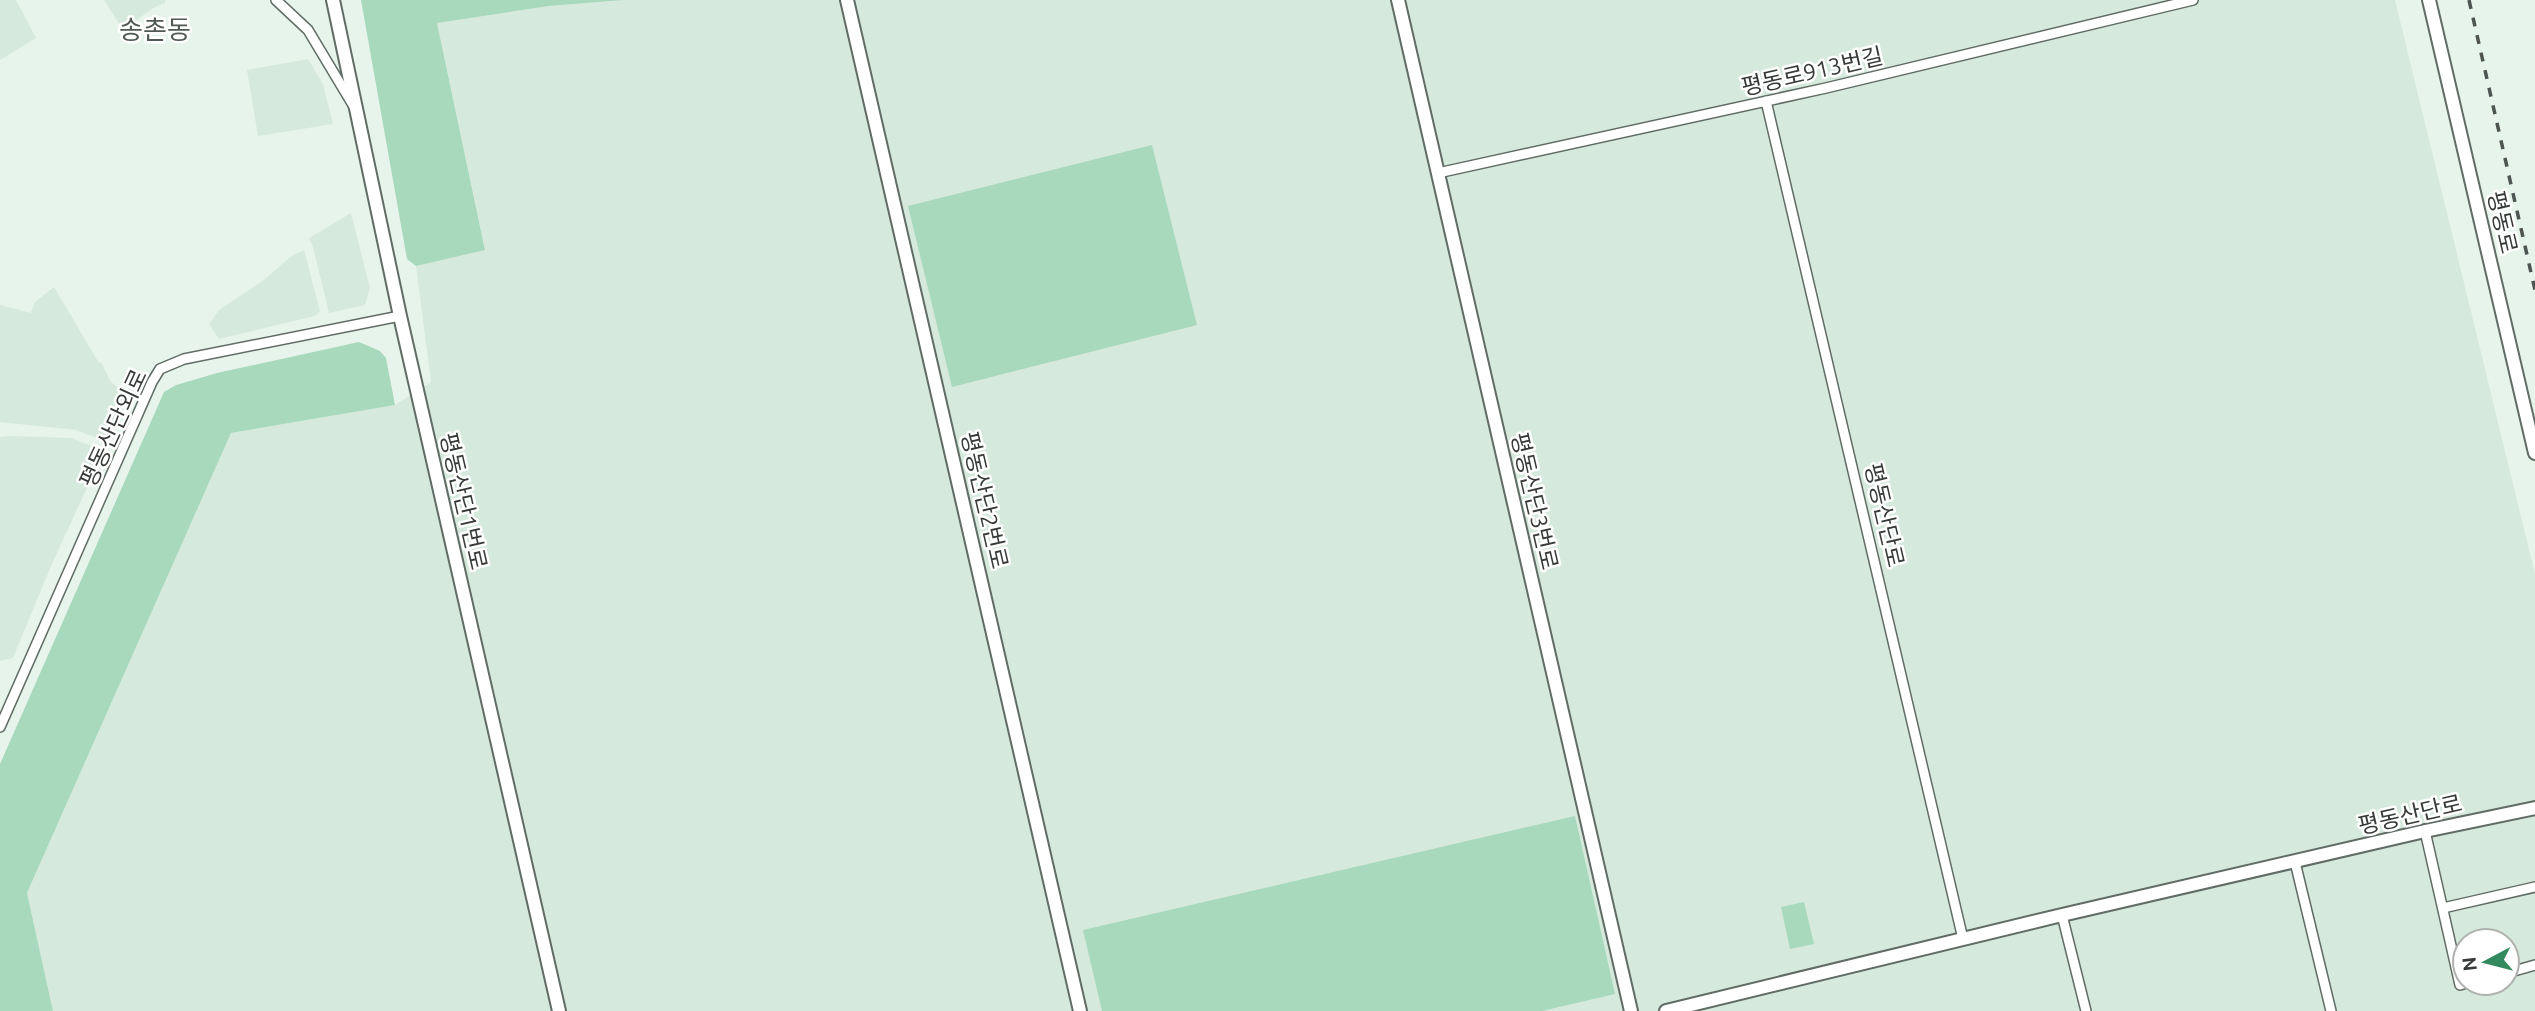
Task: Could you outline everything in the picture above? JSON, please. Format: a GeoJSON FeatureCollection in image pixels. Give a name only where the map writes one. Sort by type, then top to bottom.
{"type":"FeatureCollection","features":[{"type":"Feature","properties":{"kind":"street"},"geometry":{"type":"LineString","coordinates":[[276,0],[308,30],[358,114]]}},
{"type":"Feature","properties":{"kind":"street","name":"평동산단1번로"},"geometry":{"type":"LineString","coordinates":[[333,0],[400,316],[559,1011]]}},
{"type":"Feature","properties":{"kind":"street","name":"평동산단2번로"},"geometry":{"type":"LineString","coordinates":[[847,0],[1080,1011]]}},
{"type":"Feature","properties":{"kind":"street","name":"평동산단3번로"},"geometry":{"type":"LineString","coordinates":[[1398,0],[1631,1011]]}},
{"type":"Feature","properties":{"kind":"street","name":"평동로913번길"},"geometry":{"type":"LineString","coordinates":[[1438,173],[1766,101],[2193,0]]}},
{"type":"Feature","properties":{"kind":"street","name":"평동로"},"geometry":{"type":"LineString","coordinates":[[2429,0],[2535,453]]}},
{"type":"Feature","properties":{"kind":"street","name":"평동산단로"},"geometry":{"type":"LineString","coordinates":[[1766,101],[1963,939]]}},
{"type":"Feature","properties":{"kind":"street","name":"평동산단외로"},"geometry":{"type":"LineString","coordinates":[[0,727],[160,369],[184,359],[400,316]]}},
{"type":"Feature","properties":{"kind":"street","name":"평동산단로"},"geometry":{"type":"LineString","coordinates":[[1666,1011],[2062,915],[2535,808]]}},
{"type":"Feature","properties":{"kind":"street"},"geometry":{"type":"LineString","coordinates":[[2425,831],[2451,944]]}},
{"type":"Feature","properties":{"kind":"street"},"geometry":{"type":"LineString","coordinates":[[2295,862],[2331,1011]]}},
{"type":"Feature","properties":{"kind":"street"},"geometry":{"type":"LineString","coordinates":[[2443,908],[2535,887]]}},
{"type":"Feature","properties":{"kind":"street"},"geometry":{"type":"LineString","coordinates":[[2062,915],[2086,1011]]}},
{"type":"Feature","properties":{"kind":"shaded area"},"geometry":{"type":"Polygon","coordinates":[[[0,0],[16,0],[36,38],[0,60],[0,0]]]}},
{"type":"Feature","properties":{"kind":"shaded area"},"geometry":{"type":"Polygon","coordinates":[[[104,0],[165,0],[165,3],[153,8],[123,30],[104,0]]]}},
{"type":"Feature","properties":{"kind":"shaded area"},"geometry":{"type":"Polygon","coordinates":[[[624,0],[2395,0],[2535,574],[2535,1011],[53,1011],[27,893],[231,433],[395,405],[431,382],[416,266],[485,249],[437,23],[549,6],[624,0]]]}},
{"type":"Feature","properties":{"kind":"shaded area"},"geometry":{"type":"Polygon","coordinates":[[[308,59],[323,84],[333,124],[258,136],[247,70],[308,59]]]}},
{"type":"Feature","properties":{"kind":"shaded area"},"geometry":{"type":"Polygon","coordinates":[[[351,213],[370,288],[365,305],[329,313],[309,238],[351,213]]]}},
{"type":"Feature","properties":{"kind":"shaded area"},"geometry":{"type":"Polygon","coordinates":[[[304,250],[320,311],[315,316],[219,339],[209,324],[219,310],[264,280],[290,257],[304,250]]]}},
{"type":"Feature","properties":{"kind":"shaded area"},"geometry":{"type":"Polygon","coordinates":[[[54,287],[111,382],[127,395],[107,442],[76,430],[0,422],[0,305],[31,313],[35,302],[54,287]]]}},
{"type":"Feature","properties":{"kind":"shaded area"},"geometry":{"type":"Polygon","coordinates":[[[0,437],[71,438],[104,451],[51,566],[13,658],[0,661],[0,437]]]}},
{"type":"Feature","properties":{"kind":"green space"},"geometry":{"type":"Polygon","coordinates":[[[361,0],[624,0],[549,6],[437,23],[485,250],[416,266],[407,259],[361,0]]]}},
{"type":"Feature","properties":{"kind":"green space"},"geometry":{"type":"Polygon","coordinates":[[[1152,145],[1197,325],[952,387],[908,206],[1152,145]]]}},
{"type":"Feature","properties":{"kind":"green space"},"geometry":{"type":"Polygon","coordinates":[[[359,342],[380,351],[386,358],[395,405],[231,433],[27,893],[53,1011],[0,1011],[0,764],[164,392],[176,385],[217,373],[359,342]]]}},
{"type":"Feature","properties":{"kind":"green space"},"geometry":{"type":"Polygon","coordinates":[[[1575,816],[1615,994],[1542,1011],[1102,1011],[1083,930],[1575,816]]]}},
{"type":"Feature","properties":{"kind":"green space"},"geometry":{"type":"Polygon","coordinates":[[[1804,902],[1814,944],[1790,949],[1781,907],[1804,902]]]}},
{"type":"Feature","properties":{"kind":"railway"},"geometry":{"type":"LineString","coordinates":[[2469,0],[2535,290]]}},
{"type":"Feature","properties":{"kind":"district","name":"송촌동"},"geometry":{"type":"Point","coordinates":[155,29]}}]}
